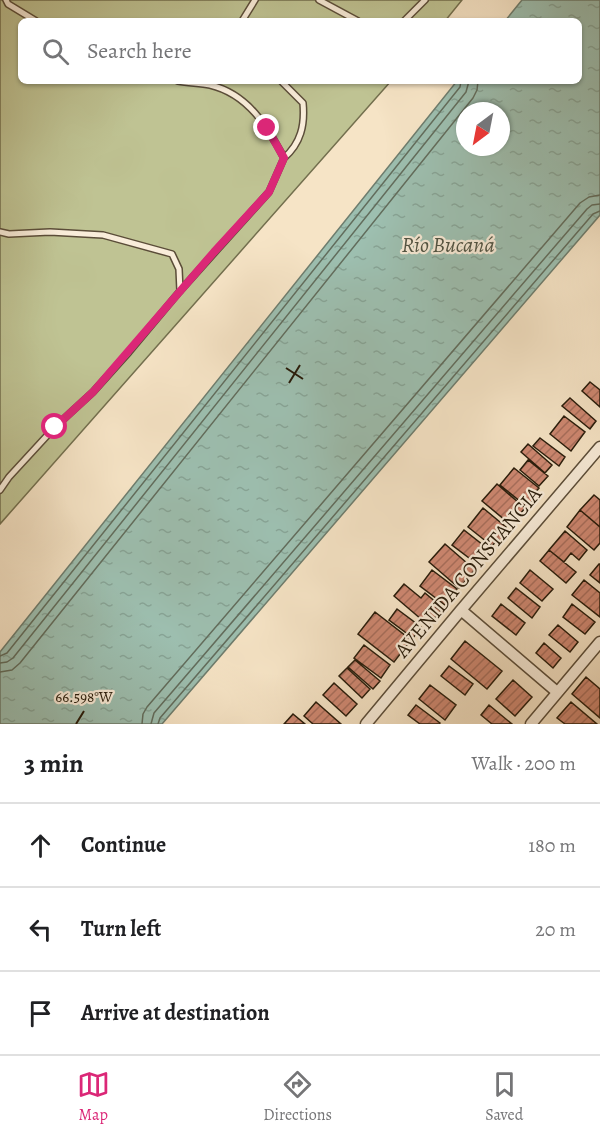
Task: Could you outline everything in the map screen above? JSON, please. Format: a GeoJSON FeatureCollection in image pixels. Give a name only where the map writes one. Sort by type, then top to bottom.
{"type":"FeatureCollection","features":[{"type":"Feature","properties":{"kind":"street","name":"AVENIDA CONSTANCIA"},"geometry":{"type":"LineString","coordinates":[[366,724],[600,447]]}},
{"type":"Feature","properties":{"kind":"street"},"geometry":{"type":"LineString","coordinates":[[460,610],[557,692]]}},
{"type":"Feature","properties":{"kind":"street"},"geometry":{"type":"LineString","coordinates":[[531,724],[600,642]]}},
{"type":"Feature","properties":{"kind":"lane"},"geometry":{"type":"LineString","coordinates":[[6,0],[8,4],[31,18]]}},
{"type":"Feature","properties":{"kind":"lane"},"geometry":{"type":"LineString","coordinates":[[244,18],[255,0]]}},
{"type":"Feature","properties":{"kind":"lane"},"geometry":{"type":"LineString","coordinates":[[319,0],[352,18]]}},
{"type":"Feature","properties":{"kind":"lane"},"geometry":{"type":"LineString","coordinates":[[407,18],[425,0]]}},
{"type":"Feature","properties":{"kind":"lane"},"geometry":{"type":"LineString","coordinates":[[203,84],[234,95],[253,109],[284,158]]}},
{"type":"Feature","properties":{"kind":"lane"},"geometry":{"type":"LineString","coordinates":[[0,490],[55,427],[108,376],[269,192],[284,158],[295,149],[304,120],[303,103],[284,84]]}},
{"type":"Feature","properties":{"kind":"lane"},"geometry":{"type":"LineString","coordinates":[[0,232],[103,235],[172,254],[179,270],[180,291]]}},
{"type":"Feature","properties":{"kind":"green space"},"geometry":{"type":"Polygon","coordinates":[[[0,0],[462,0],[447,18],[18,18],[18,84],[388,84],[0,524],[0,0]]]}},
{"type":"Feature","properties":{"kind":"water","name":"Río Bucaná"},"geometry":{"type":"Polygon","coordinates":[[[522,0],[600,0],[600,215],[162,724],[0,724],[0,652],[455,84],[582,84],[582,18],[507,18],[522,0]]]}},
{"type":"Feature","properties":{"kind":"building"},"geometry":{"type":"Polygon","coordinates":[[[590,382],[600,390],[600,407],[582,391],[590,382]]]}},
{"type":"Feature","properties":{"kind":"building"},"geometry":{"type":"Polygon","coordinates":[[[570,398],[596,421],[590,429],[562,406],[570,398]]]}},
{"type":"Feature","properties":{"kind":"building"},"geometry":{"type":"Polygon","coordinates":[[[564,416],[585,432],[571,451],[550,434],[564,416]]]}},
{"type":"Feature","properties":{"kind":"building"},"geometry":{"type":"Polygon","coordinates":[[[540,438],[565,457],[559,466],[533,446],[540,438]]]}},
{"type":"Feature","properties":{"kind":"building"},"geometry":{"type":"Polygon","coordinates":[[[528,444],[552,465],[545,473],[521,452],[528,444]]]}},
{"type":"Feature","properties":{"kind":"building"},"geometry":{"type":"Polygon","coordinates":[[[528,460],[548,476],[539,486],[520,470],[528,460]]]}},
{"type":"Feature","properties":{"kind":"building"},"geometry":{"type":"Polygon","coordinates":[[[514,468],[539,488],[527,507],[500,485],[514,468]]]}},
{"type":"Feature","properties":{"kind":"building"},"geometry":{"type":"Polygon","coordinates":[[[497,484],[525,508],[511,525],[482,501],[497,484]]]}},
{"type":"Feature","properties":{"kind":"building"},"geometry":{"type":"Polygon","coordinates":[[[594,495],[600,500],[600,527],[580,510],[594,495]]]}},
{"type":"Feature","properties":{"kind":"building"},"geometry":{"type":"Polygon","coordinates":[[[483,508],[506,527],[502,532],[506,535],[501,542],[498,539],[492,546],[468,527],[483,508]]]}},
{"type":"Feature","properties":{"kind":"building"},"geometry":{"type":"Polygon","coordinates":[[[580,510],[600,527],[600,543],[594,550],[567,527],[580,510]]]}},
{"type":"Feature","properties":{"kind":"building"},"geometry":{"type":"Polygon","coordinates":[[[464,530],[488,549],[477,564],[452,545],[464,530]]]}},
{"type":"Feature","properties":{"kind":"building"},"geometry":{"type":"Polygon","coordinates":[[[565,531],[587,550],[579,560],[571,553],[564,562],[549,550],[565,531]]]}},
{"type":"Feature","properties":{"kind":"building"},"geometry":{"type":"Polygon","coordinates":[[[445,544],[475,570],[459,588],[429,562],[445,544]]]}},
{"type":"Feature","properties":{"kind":"building"},"geometry":{"type":"Polygon","coordinates":[[[549,550],[576,572],[566,583],[540,561],[549,550]]]}},
{"type":"Feature","properties":{"kind":"building"},"geometry":{"type":"Polygon","coordinates":[[[600,564],[600,583],[590,575],[600,564]]]}},
{"type":"Feature","properties":{"kind":"building"},"geometry":{"type":"Polygon","coordinates":[[[432,570],[457,589],[445,605],[420,586],[432,570]]]}},
{"type":"Feature","properties":{"kind":"building"},"geometry":{"type":"Polygon","coordinates":[[[530,570],[553,589],[542,601],[520,583],[530,570]]]}},
{"type":"Feature","properties":{"kind":"building"},"geometry":{"type":"Polygon","coordinates":[[[584,580],[600,593],[600,617],[572,595],[584,580]]]}},
{"type":"Feature","properties":{"kind":"building"},"geometry":{"type":"Polygon","coordinates":[[[404,584],[421,598],[425,593],[438,604],[436,607],[441,611],[428,625],[394,596],[404,584]]]}},
{"type":"Feature","properties":{"kind":"building"},"geometry":{"type":"Polygon","coordinates":[[[516,588],[540,607],[532,618],[508,598],[516,588]]]}},
{"type":"Feature","properties":{"kind":"building"},"geometry":{"type":"Polygon","coordinates":[[[501,604],[525,623],[516,635],[492,616],[501,604]]]}},
{"type":"Feature","properties":{"kind":"building"},"geometry":{"type":"Polygon","coordinates":[[[572,604],[595,622],[585,634],[563,617],[572,604]]]}},
{"type":"Feature","properties":{"kind":"building"},"geometry":{"type":"Polygon","coordinates":[[[397,609],[421,627],[413,638],[389,620],[397,609]]]}},
{"type":"Feature","properties":{"kind":"building"},"geometry":{"type":"Polygon","coordinates":[[[375,612],[411,640],[394,662],[358,634],[375,612]]]}},
{"type":"Feature","properties":{"kind":"building"},"geometry":{"type":"Polygon","coordinates":[[[558,625],[578,642],[570,652],[549,635],[558,625]]]}},
{"type":"Feature","properties":{"kind":"building"},"geometry":{"type":"Polygon","coordinates":[[[465,641],[502,671],[487,689],[451,659],[465,641]]]}},
{"type":"Feature","properties":{"kind":"building"},"geometry":{"type":"Polygon","coordinates":[[[544,643],[561,658],[553,668],[536,653],[544,643]]]}},
{"type":"Feature","properties":{"kind":"building"},"geometry":{"type":"Polygon","coordinates":[[[364,645],[390,665],[381,678],[354,658],[364,645]]]}},
{"type":"Feature","properties":{"kind":"building"},"geometry":{"type":"Polygon","coordinates":[[[355,660],[380,681],[373,689],[348,667],[355,660]]]}},
{"type":"Feature","properties":{"kind":"building"},"geometry":{"type":"Polygon","coordinates":[[[449,666],[473,684],[465,695],[441,676],[449,666]]]}},
{"type":"Feature","properties":{"kind":"building"},"geometry":{"type":"Polygon","coordinates":[[[347,668],[370,689],[362,698],[339,676],[347,668]]]}},
{"type":"Feature","properties":{"kind":"building"},"geometry":{"type":"Polygon","coordinates":[[[586,677],[600,689],[600,718],[572,694],[586,677]]]}},
{"type":"Feature","properties":{"kind":"building"},"geometry":{"type":"Polygon","coordinates":[[[513,680],[532,697],[515,716],[496,699],[513,680]]]}},
{"type":"Feature","properties":{"kind":"building"},"geometry":{"type":"Polygon","coordinates":[[[334,683],[357,704],[346,716],[323,695],[334,683]]]}},
{"type":"Feature","properties":{"kind":"building"},"geometry":{"type":"Polygon","coordinates":[[[430,685],[456,705],[445,720],[419,699],[430,685]]]}},
{"type":"Feature","properties":{"kind":"building"},"geometry":{"type":"Polygon","coordinates":[[[316,702],[341,724],[313,724],[304,716],[316,702]]]}},
{"type":"Feature","properties":{"kind":"building"},"geometry":{"type":"Polygon","coordinates":[[[571,702],[597,724],[565,724],[557,718],[571,702]]]}},
{"type":"Feature","properties":{"kind":"building"},"geometry":{"type":"Polygon","coordinates":[[[416,705],[440,723],[420,724],[408,715],[416,705]]]}},
{"type":"Feature","properties":{"kind":"building"},"geometry":{"type":"Polygon","coordinates":[[[489,705],[512,724],[492,724],[481,715],[489,705]]]}},
{"type":"Feature","properties":{"kind":"building"},"geometry":{"type":"Polygon","coordinates":[[[293,714],[305,724],[284,724],[293,714]]]}},
{"type":"Feature","properties":{"kind":"route"},"geometry":{"type":"LineString","coordinates":[[55,427],[93,392],[269,192],[284,158],[267,128]]}}]}
